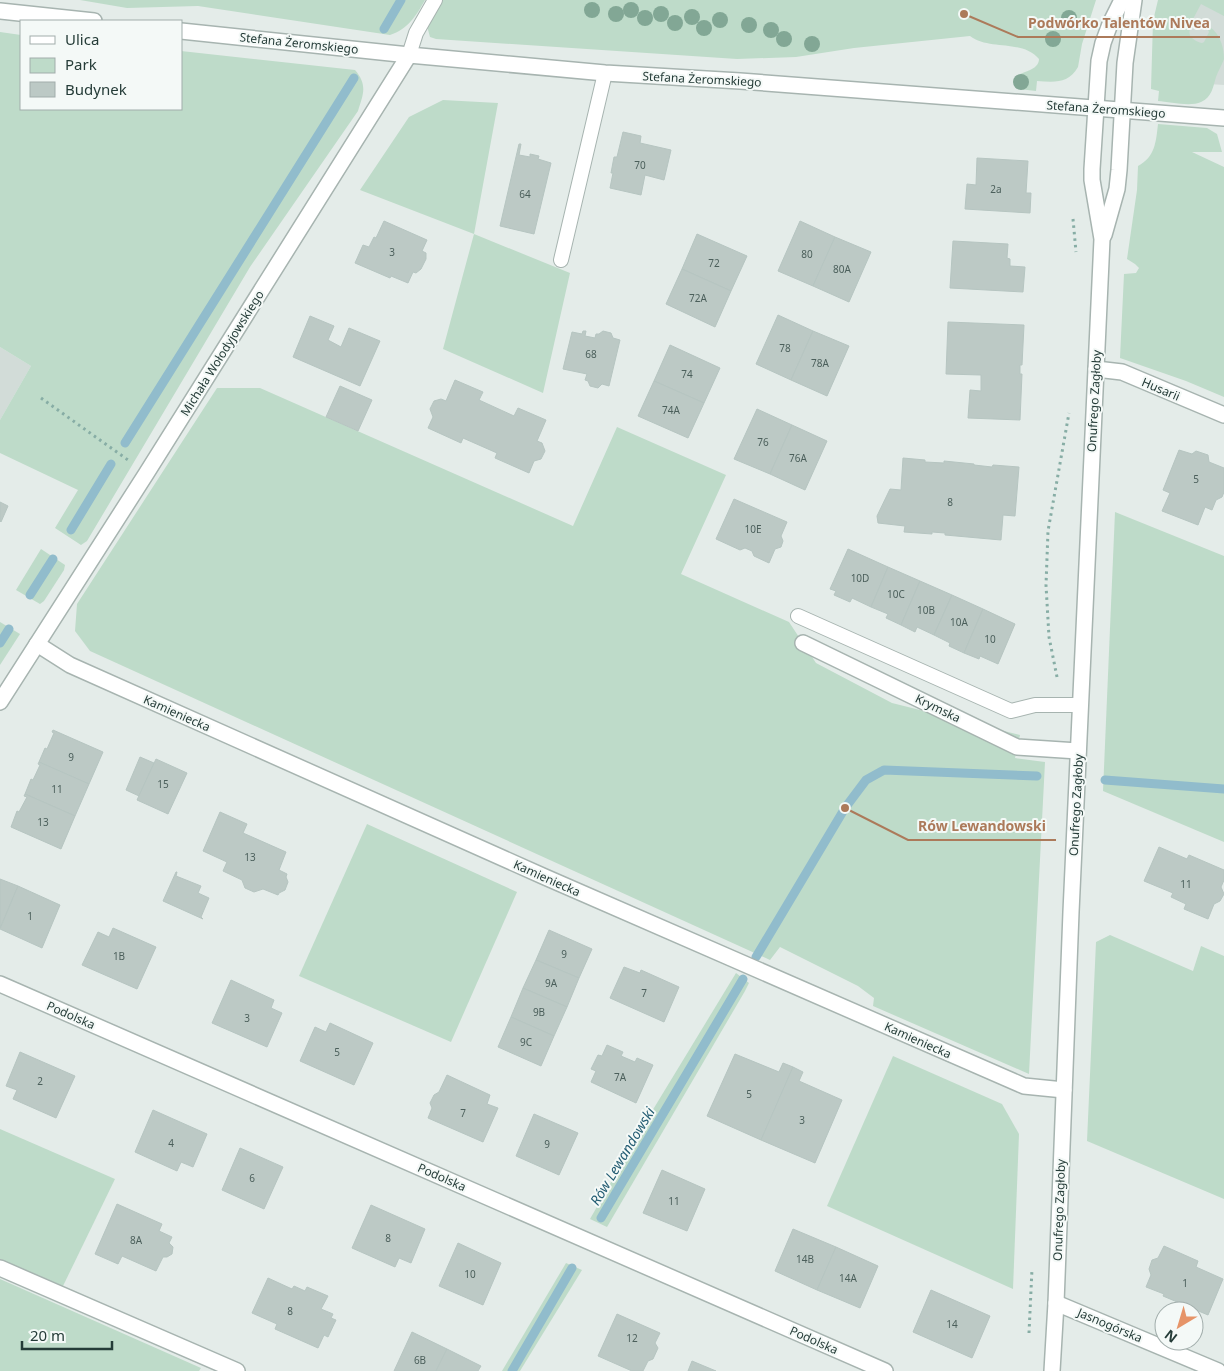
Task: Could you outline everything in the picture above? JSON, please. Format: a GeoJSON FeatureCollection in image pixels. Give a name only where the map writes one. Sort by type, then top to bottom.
{"type":"FeatureCollection","features":[{"type":"Feature","properties":{"kind":"street","name":"Onufrego Zagłoby"},"geometry":{"type":"LineString","coordinates":[[1052,1371],[1102,239],[1092,180],[1099,61],[1103,42],[1122,0]]}},
{"type":"Feature","properties":{"kind":"street","name":"Onufrego Zagłoby"},"geometry":{"type":"LineString","coordinates":[[1102,239],[1117,189],[1125,63],[1134,0]]}},
{"type":"Feature","properties":{"kind":"street"},"geometry":{"type":"LineString","coordinates":[[0,11],[85,20]]}},
{"type":"Feature","properties":{"kind":"street","name":"Stefana Żeromskiego"},"geometry":{"type":"LineString","coordinates":[[182,31],[605,74],[740,81],[1224,118]]}},
{"type":"Feature","properties":{"kind":"street","name":"Michała Wołodyjowskiego"},"geometry":{"type":"LineString","coordinates":[[0,702],[146,474],[409,55]]}},
{"type":"Feature","properties":{"kind":"street","name":"Husarii"},"geometry":{"type":"LineString","coordinates":[[1096,369],[1122,372],[1224,415]]}},
{"type":"Feature","properties":{"kind":"street","name":"Krymska"},"geometry":{"type":"LineString","coordinates":[[803,643],[1017,747],[1078,752]]}},
{"type":"Feature","properties":{"kind":"street","name":"Kamieniecka"},"geometry":{"type":"LineString","coordinates":[[37,644],[70,665],[545,877],[1024,1086],[1064,1090]]}},
{"type":"Feature","properties":{"kind":"street","name":"Podolska"},"geometry":{"type":"LineString","coordinates":[[0,984],[885,1371]]}},
{"type":"Feature","properties":{"kind":"street"},"geometry":{"type":"LineString","coordinates":[[0,1268],[237,1371]]}},
{"type":"Feature","properties":{"kind":"street","name":"Jasnogórska"},"geometry":{"type":"LineString","coordinates":[[1056,1302],[1218,1371]]}},
{"type":"Feature","properties":{"kind":"lane","name":"Michała Wołodyjowskiego"},"geometry":{"type":"LineString","coordinates":[[409,55],[416,33],[435,0]]}},
{"type":"Feature","properties":{"kind":"lane"},"geometry":{"type":"LineString","coordinates":[[561,260],[605,74]]}},
{"type":"Feature","properties":{"kind":"lane"},"geometry":{"type":"LineString","coordinates":[[798,616],[1011,711],[1035,705],[1080,705]]}},
{"type":"Feature","properties":{"kind":"path"},"geometry":{"type":"LineString","coordinates":[[1072,213],[1077,258]]}},
{"type":"Feature","properties":{"kind":"path"},"geometry":{"type":"LineString","coordinates":[[41,398],[146,474]]}},
{"type":"Feature","properties":{"kind":"path"},"geometry":{"type":"LineString","coordinates":[[1060,706],[1057,676],[1049,637],[1046,585],[1047,549],[1048,531],[1070,407]]}},
{"type":"Feature","properties":{"kind":"shaded area"},"geometry":{"type":"Polygon","coordinates":[[[1166,0],[1224,0],[1224,85],[1162,81],[1166,0]]]}},
{"type":"Feature","properties":{"kind":"shaded area"},"geometry":{"type":"Polygon","coordinates":[[[0,347],[31,366],[0,420],[0,347]]]}},
{"type":"Feature","properties":{"kind":"green space"},"geometry":{"type":"Polygon","coordinates":[[[80,0],[425,0],[407,26],[390,35],[198,6],[127,8],[80,0]]]}},
{"type":"Feature","properties":{"kind":"green space"},"geometry":{"type":"Polygon","coordinates":[[[443,0],[1096,0],[1082,44],[1078,67],[1070,77],[1060,81],[1037,81],[1036,91],[1019,89],[1015,83],[1017,76],[1037,64],[1039,59],[1032,53],[1015,47],[987,43],[970,36],[854,48],[796,57],[737,59],[436,39],[430,37],[427,26],[443,0]]]}},
{"type":"Feature","properties":{"kind":"green space"},"geometry":{"type":"Polygon","coordinates":[[[1158,0],[1224,0],[1224,16],[1201,4],[1193,19],[1201,23],[1195,23],[1189,33],[1195,40],[1204,42],[1209,32],[1205,24],[1217,34],[1224,53],[1224,59],[1212,91],[1201,102],[1186,104],[1158,101],[1159,91],[1151,89],[1153,21],[1158,0]]]}},
{"type":"Feature","properties":{"kind":"green space"},"geometry":{"type":"Polygon","coordinates":[[[0,32],[20,35],[20,110],[182,110],[182,51],[355,70],[359,75],[363,85],[363,95],[358,111],[250,267],[87,541],[81,545],[55,528],[78,490],[0,453],[0,420],[31,366],[0,347],[0,32]]]}},
{"type":"Feature","properties":{"kind":"green space"},"geometry":{"type":"Polygon","coordinates":[[[443,100],[498,103],[474,234],[360,190],[409,117],[443,100]]]}},
{"type":"Feature","properties":{"kind":"green space"},"geometry":{"type":"Polygon","coordinates":[[[1158,124],[1207,128],[1217,134],[1222,152],[1192,152],[1224,167],[1224,397],[1186,381],[1120,358],[1124,274],[1136,273],[1139,268],[1127,259],[1137,190],[1138,166],[1148,158],[1154,148],[1158,124]]]}},
{"type":"Feature","properties":{"kind":"green space"},"geometry":{"type":"Polygon","coordinates":[[[474,234],[570,273],[543,393],[443,349],[474,234]]]}},
{"type":"Feature","properties":{"kind":"green space"},"geometry":{"type":"Polygon","coordinates":[[[217,388],[260,388],[573,526],[617,427],[726,475],[681,574],[789,622],[816,663],[892,703],[1020,735],[1015,758],[1045,762],[1029,1074],[873,1006],[874,998],[858,986],[780,947],[770,960],[90,651],[75,631],[77,604],[217,388]]]}},
{"type":"Feature","properties":{"kind":"green space"},"geometry":{"type":"Polygon","coordinates":[[[1115,512],[1224,556],[1224,842],[1103,791],[1115,512]]]}},
{"type":"Feature","properties":{"kind":"green space"},"geometry":{"type":"Polygon","coordinates":[[[41,549],[65,565],[64,570],[44,601],[40,604],[16,590],[41,549]]]}},
{"type":"Feature","properties":{"kind":"green space"},"geometry":{"type":"Polygon","coordinates":[[[0,622],[20,634],[0,665],[0,622]]]}},
{"type":"Feature","properties":{"kind":"green space"},"geometry":{"type":"Polygon","coordinates":[[[367,824],[517,892],[451,1042],[299,976],[367,824]]]}},
{"type":"Feature","properties":{"kind":"green space"},"geometry":{"type":"Polygon","coordinates":[[[1110,935],[1193,971],[1201,946],[1224,956],[1224,1199],[1087,1141],[1096,942],[1110,935]]]}},
{"type":"Feature","properties":{"kind":"green space"},"geometry":{"type":"Polygon","coordinates":[[[736,973],[749,983],[745,991],[607,1227],[590,1219],[643,1126],[736,973]]]}},
{"type":"Feature","properties":{"kind":"green space"},"geometry":{"type":"Polygon","coordinates":[[[893,1056],[1002,1104],[1019,1134],[1013,1289],[827,1206],[893,1056]]]}},
{"type":"Feature","properties":{"kind":"green space"},"geometry":{"type":"Polygon","coordinates":[[[0,1129],[115,1179],[63,1286],[0,1259],[0,1129]]]}},
{"type":"Feature","properties":{"kind":"green space"},"geometry":{"type":"Polygon","coordinates":[[[566,1263],[582,1270],[520,1371],[502,1371],[566,1263]]]}},
{"type":"Feature","properties":{"kind":"green space"},"geometry":{"type":"Polygon","coordinates":[[[0,1279],[201,1368],[199,1371],[0,1371],[0,1279]]]}},
{"type":"Feature","properties":{"kind":"building"},"geometry":{"type":"Polygon","coordinates":[[[623,132],[641,136],[640,143],[671,150],[664,180],[645,175],[641,195],[610,188],[614,157],[617,157],[623,132]]]}},
{"type":"Feature","properties":{"kind":"building"},"geometry":{"type":"Polygon","coordinates":[[[519,144],[521,144],[519,155],[530,157],[530,154],[539,156],[538,159],[551,163],[534,234],[500,226],[519,144]]]}},
{"type":"Feature","properties":{"kind":"building"},"geometry":{"type":"Polygon","coordinates":[[[977,158],[1028,161],[1026,193],[1031,193],[1030,213],[965,209],[967,184],[976,185],[977,158]]]}},
{"type":"Feature","properties":{"kind":"building"},"geometry":{"type":"Polygon","coordinates":[[[384,221],[427,240],[422,251],[426,253],[426,259],[421,269],[416,273],[413,272],[408,283],[391,276],[390,278],[355,263],[363,245],[369,247],[374,237],[376,238],[384,221]]]}},
{"type":"Feature","properties":{"kind":"building"},"geometry":{"type":"Polygon","coordinates":[[[800,221],[835,237],[813,286],[778,271],[800,221]]]}},
{"type":"Feature","properties":{"kind":"building"},"geometry":{"type":"Polygon","coordinates":[[[697,234],[747,256],[731,291],[682,269],[697,234]]]}},
{"type":"Feature","properties":{"kind":"building"},"geometry":{"type":"Polygon","coordinates":[[[835,237],[871,252],[849,302],[813,286],[835,237]]]}},
{"type":"Feature","properties":{"kind":"building"},"geometry":{"type":"Polygon","coordinates":[[[953,241],[1008,244],[1007,258],[1010,259],[1010,266],[1025,267],[1023,292],[950,288],[953,241]]]}},
{"type":"Feature","properties":{"kind":"building"},"geometry":{"type":"Polygon","coordinates":[[[682,269],[731,291],[715,327],[666,304],[682,269]]]}},
{"type":"Feature","properties":{"kind":"building"},"geometry":{"type":"Polygon","coordinates":[[[778,315],[813,331],[791,380],[756,364],[778,315]]]}},
{"type":"Feature","properties":{"kind":"building"},"geometry":{"type":"Polygon","coordinates":[[[310,316],[334,326],[328,340],[341,347],[349,328],[380,341],[360,386],[293,357],[310,316]]]}},
{"type":"Feature","properties":{"kind":"building"},"geometry":{"type":"Polygon","coordinates":[[[948,322],[1024,325],[1022,365],[1020,365],[1020,374],[1022,374],[1020,420],[968,418],[970,390],[981,391],[981,375],[946,374],[948,322]]]}},
{"type":"Feature","properties":{"kind":"building"},"geometry":{"type":"Polygon","coordinates":[[[583,331],[586,331],[585,336],[595,338],[596,334],[603,331],[611,333],[613,338],[620,340],[609,386],[602,384],[598,388],[590,386],[588,381],[585,380],[587,374],[563,369],[572,332],[582,334],[583,331]]]}},
{"type":"Feature","properties":{"kind":"building"},"geometry":{"type":"Polygon","coordinates":[[[813,331],[849,346],[827,396],[791,380],[813,331]]]}},
{"type":"Feature","properties":{"kind":"building"},"geometry":{"type":"Polygon","coordinates":[[[670,345],[720,368],[704,403],[654,381],[670,345]]]}},
{"type":"Feature","properties":{"kind":"building"},"geometry":{"type":"Polygon","coordinates":[[[455,380],[483,392],[479,400],[514,416],[518,408],[546,420],[537,441],[542,443],[545,451],[541,459],[534,461],[529,473],[495,458],[497,453],[463,438],[461,443],[428,428],[433,417],[430,409],[434,401],[441,399],[446,401],[455,380]]]}},
{"type":"Feature","properties":{"kind":"building"},"geometry":{"type":"Polygon","coordinates":[[[654,381],[704,403],[688,438],[638,416],[654,381]]]}},
{"type":"Feature","properties":{"kind":"building"},"geometry":{"type":"Polygon","coordinates":[[[340,386],[372,400],[358,431],[326,417],[340,386]]]}},
{"type":"Feature","properties":{"kind":"building"},"geometry":{"type":"Polygon","coordinates":[[[757,409],[792,425],[770,474],[734,459],[757,409]]]}},
{"type":"Feature","properties":{"kind":"building"},"geometry":{"type":"Polygon","coordinates":[[[792,425],[827,441],[805,490],[770,474],[792,425]]]}},
{"type":"Feature","properties":{"kind":"building"},"geometry":{"type":"Polygon","coordinates":[[[1179,450],[1192,454],[1196,451],[1208,455],[1209,462],[1224,468],[1224,492],[1222,497],[1216,500],[1212,510],[1205,507],[1198,525],[1162,511],[1170,493],[1163,490],[1179,450]]]}},
{"type":"Feature","properties":{"kind":"building"},"geometry":{"type":"Polygon","coordinates":[[[903,458],[925,460],[925,462],[944,463],[944,461],[992,467],[993,465],[1019,467],[1015,516],[1003,515],[1001,540],[945,535],[945,533],[904,532],[905,526],[878,523],[877,516],[890,489],[901,490],[903,458]]]}},
{"type":"Feature","properties":{"kind":"building"},"geometry":{"type":"Polygon","coordinates":[[[734,499],[787,522],[781,536],[783,541],[781,547],[775,549],[769,563],[754,556],[752,551],[745,548],[740,550],[716,539],[734,499]]]}},
{"type":"Feature","properties":{"kind":"building"},"geometry":{"type":"Polygon","coordinates":[[[0,502],[8,506],[1,522],[0,521],[0,502]]]}},
{"type":"Feature","properties":{"kind":"building"},"geometry":{"type":"Polygon","coordinates":[[[848,549],[888,567],[871,607],[852,598],[850,602],[834,595],[836,591],[830,589],[848,549]]]}},
{"type":"Feature","properties":{"kind":"building"},"geometry":{"type":"Polygon","coordinates":[[[888,567],[920,581],[901,625],[886,618],[888,614],[871,607],[888,567]]]}},
{"type":"Feature","properties":{"kind":"building"},"geometry":{"type":"Polygon","coordinates":[[[920,581],[952,595],[934,635],[917,627],[915,632],[901,625],[920,581]]]}},
{"type":"Feature","properties":{"kind":"building"},"geometry":{"type":"Polygon","coordinates":[[[952,595],[983,609],[964,653],[949,646],[950,643],[934,635],[952,595]]]}},
{"type":"Feature","properties":{"kind":"building"},"geometry":{"type":"Polygon","coordinates":[[[983,609],[1015,624],[998,664],[980,656],[979,659],[964,653],[983,609]]]}},
{"type":"Feature","properties":{"kind":"building"},"geometry":{"type":"Polygon","coordinates":[[[53,730],[103,752],[89,784],[39,762],[54,733],[52,732],[53,730]]]}},
{"type":"Feature","properties":{"kind":"building"},"geometry":{"type":"Polygon","coordinates":[[[140,757],[154,763],[139,796],[126,790],[140,757]]]}},
{"type":"Feature","properties":{"kind":"building"},"geometry":{"type":"Polygon","coordinates":[[[156,759],[187,773],[168,814],[137,800],[156,759]]]}},
{"type":"Feature","properties":{"kind":"building"},"geometry":{"type":"Polygon","coordinates":[[[39,762],[89,784],[75,816],[25,794],[31,779],[33,780],[40,765],[38,764],[39,762]]]}},
{"type":"Feature","properties":{"kind":"building"},"geometry":{"type":"Polygon","coordinates":[[[25,794],[75,816],[61,849],[11,827],[17,811],[19,812],[27,797],[24,796],[25,794]]]}},
{"type":"Feature","properties":{"kind":"building"},"geometry":{"type":"Polygon","coordinates":[[[220,812],[247,824],[243,833],[286,852],[279,870],[287,874],[288,882],[285,890],[278,895],[263,889],[254,892],[245,888],[242,880],[223,871],[227,862],[203,851],[220,812]]]}},
{"type":"Feature","properties":{"kind":"building"},"geometry":{"type":"Polygon","coordinates":[[[1159,847],[1187,859],[1189,855],[1224,870],[1224,880],[1221,887],[1224,894],[1220,901],[1214,904],[1208,919],[1184,909],[1186,904],[1171,897],[1173,893],[1144,881],[1159,847]]]}},
{"type":"Feature","properties":{"kind":"building"},"geometry":{"type":"Polygon","coordinates":[[[176,872],[176,876],[201,886],[198,893],[209,898],[201,917],[203,919],[163,901],[176,872]]]}},
{"type":"Feature","properties":{"kind":"building"},"geometry":{"type":"Polygon","coordinates":[[[0,879],[18,886],[0,928],[0,879]]]}},
{"type":"Feature","properties":{"kind":"building"},"geometry":{"type":"Polygon","coordinates":[[[18,886],[60,905],[42,948],[0,929],[18,886]]]}},
{"type":"Feature","properties":{"kind":"building"},"geometry":{"type":"Polygon","coordinates":[[[113,928],[156,947],[137,989],[82,965],[98,932],[109,937],[113,928]]]}},
{"type":"Feature","properties":{"kind":"building"},"geometry":{"type":"Polygon","coordinates":[[[549,930],[592,949],[579,978],[536,960],[549,930]]]}},
{"type":"Feature","properties":{"kind":"building"},"geometry":{"type":"Polygon","coordinates":[[[536,960],[579,978],[567,1007],[523,988],[536,960]]]}},
{"type":"Feature","properties":{"kind":"building"},"geometry":{"type":"Polygon","coordinates":[[[624,967],[640,973],[641,970],[679,987],[664,1022],[610,998],[624,967]]]}},
{"type":"Feature","properties":{"kind":"building"},"geometry":{"type":"Polygon","coordinates":[[[231,980],[274,1000],[271,1008],[282,1013],[267,1047],[212,1023],[231,980]]]}},
{"type":"Feature","properties":{"kind":"building"},"geometry":{"type":"Polygon","coordinates":[[[523,988],[567,1007],[554,1036],[511,1017],[523,988]]]}},
{"type":"Feature","properties":{"kind":"building"},"geometry":{"type":"Polygon","coordinates":[[[511,1017],[554,1036],[541,1066],[498,1047],[511,1017]]]}},
{"type":"Feature","properties":{"kind":"building"},"geometry":{"type":"Polygon","coordinates":[[[330,1023],[373,1043],[354,1085],[300,1061],[315,1027],[326,1032],[330,1023]]]}},
{"type":"Feature","properties":{"kind":"building"},"geometry":{"type":"Polygon","coordinates":[[[607,1045],[623,1052],[621,1056],[635,1062],[637,1058],[653,1065],[636,1103],[591,1082],[596,1071],[591,1069],[598,1055],[602,1056],[607,1045]]]}},
{"type":"Feature","properties":{"kind":"building"},"geometry":{"type":"Polygon","coordinates":[[[20,1052],[75,1076],[56,1118],[13,1099],[17,1090],[6,1086],[20,1052]]]}},
{"type":"Feature","properties":{"kind":"building"},"geometry":{"type":"Polygon","coordinates":[[[735,1054],[779,1072],[783,1063],[793,1067],[761,1140],[707,1116],[735,1054]]]}},
{"type":"Feature","properties":{"kind":"building"},"geometry":{"type":"Polygon","coordinates":[[[793,1067],[803,1072],[799,1081],[842,1100],[815,1163],[761,1140],[793,1067]]]}},
{"type":"Feature","properties":{"kind":"building"},"geometry":{"type":"Polygon","coordinates":[[[447,1075],[490,1095],[487,1104],[498,1108],[483,1142],[428,1118],[432,1108],[430,1103],[434,1095],[439,1092],[447,1075]]]}},
{"type":"Feature","properties":{"kind":"building"},"geometry":{"type":"Polygon","coordinates":[[[153,1110],[207,1134],[193,1167],[181,1162],[177,1171],[135,1152],[153,1110]]]}},
{"type":"Feature","properties":{"kind":"building"},"geometry":{"type":"Polygon","coordinates":[[[534,1114],[578,1133],[559,1175],[516,1156],[534,1114]]]}},
{"type":"Feature","properties":{"kind":"building"},"geometry":{"type":"Polygon","coordinates":[[[240,1148],[283,1167],[264,1209],[222,1190],[240,1148]]]}},
{"type":"Feature","properties":{"kind":"building"},"geometry":{"type":"Polygon","coordinates":[[[662,1170],[705,1189],[687,1231],[643,1213],[662,1170]]]}},
{"type":"Feature","properties":{"kind":"building"},"geometry":{"type":"Polygon","coordinates":[[[117,1204],[162,1224],[159,1231],[172,1237],[169,1243],[173,1247],[172,1254],[163,1257],[156,1271],[122,1256],[118,1264],[95,1254],[117,1204]]]}},
{"type":"Feature","properties":{"kind":"building"},"geometry":{"type":"Polygon","coordinates":[[[371,1205],[425,1229],[411,1263],[399,1258],[395,1267],[352,1248],[371,1205]]]}},
{"type":"Feature","properties":{"kind":"building"},"geometry":{"type":"Polygon","coordinates":[[[793,1229],[836,1247],[817,1290],[775,1271],[793,1229]]]}},
{"type":"Feature","properties":{"kind":"building"},"geometry":{"type":"Polygon","coordinates":[[[458,1243],[501,1263],[483,1305],[439,1286],[458,1243]]]}},
{"type":"Feature","properties":{"kind":"building"},"geometry":{"type":"Polygon","coordinates":[[[1164,1246],[1198,1261],[1196,1267],[1223,1279],[1208,1315],[1204,1313],[1204,1301],[1175,1301],[1163,1296],[1164,1294],[1146,1287],[1151,1275],[1149,1269],[1152,1260],[1158,1258],[1164,1246]]]}},
{"type":"Feature","properties":{"kind":"building"},"geometry":{"type":"Polygon","coordinates":[[[836,1247],[878,1266],[860,1308],[817,1290],[836,1247]]]}},
{"type":"Feature","properties":{"kind":"building"},"geometry":{"type":"Polygon","coordinates":[[[268,1278],[292,1289],[294,1286],[305,1291],[307,1287],[328,1296],[321,1309],[333,1314],[331,1318],[336,1320],[328,1337],[324,1335],[318,1348],[275,1329],[277,1324],[252,1313],[268,1278]]]}},
{"type":"Feature","properties":{"kind":"building"},"geometry":{"type":"Polygon","coordinates":[[[931,1290],[990,1316],[972,1358],[913,1332],[931,1290]]]}},
{"type":"Feature","properties":{"kind":"building"},"geometry":{"type":"Polygon","coordinates":[[[617,1314],[660,1333],[655,1343],[658,1348],[653,1359],[648,1361],[643,1371],[632,1371],[598,1356],[617,1314]]]}},
{"type":"Feature","properties":{"kind":"building"},"geometry":{"type":"Polygon","coordinates":[[[412,1332],[447,1349],[436,1371],[394,1371],[412,1332]]]}},
{"type":"Feature","properties":{"kind":"building"},"geometry":{"type":"Polygon","coordinates":[[[447,1349],[481,1366],[478,1371],[436,1371],[447,1349]]]}},
{"type":"Feature","properties":{"kind":"building"},"geometry":{"type":"Polygon","coordinates":[[[692,1361],[716,1371],[688,1371],[692,1361]]]}},
{"type":"Feature","properties":{"kind":"waterway"},"geometry":{"type":"LineString","coordinates":[[384,29],[401,0]]}},
{"type":"Feature","properties":{"kind":"waterway"},"geometry":{"type":"LineString","coordinates":[[125,443],[354,78]]}},
{"type":"Feature","properties":{"kind":"waterway"},"geometry":{"type":"LineString","coordinates":[[71,530],[111,464]]}},
{"type":"Feature","properties":{"kind":"waterway"},"geometry":{"type":"LineString","coordinates":[[30,595],[53,559]]}},
{"type":"Feature","properties":{"kind":"waterway"},"geometry":{"type":"LineString","coordinates":[[0,643],[9,629]]}},
{"type":"Feature","properties":{"kind":"waterway","name":"Rów Lewandowski"},"geometry":{"type":"LineString","coordinates":[[756,957],[845,808],[866,780],[884,770],[1037,776]]}},
{"type":"Feature","properties":{"kind":"waterway","name":"Rów Lewandowski"},"geometry":{"type":"LineString","coordinates":[[1105,780],[1224,789]]}},
{"type":"Feature","properties":{"kind":"waterway","name":"Rów Lewandowski"},"geometry":{"type":"LineString","coordinates":[[601,1218],[743,979]]}},
{"type":"Feature","properties":{"kind":"waterway","name":"Rów Lewandowski"},"geometry":{"type":"LineString","coordinates":[[512,1371],[572,1268]]}},
{"type":"Feature","properties":{"kind":"place","name":"Podwórko Talentów Nivea"},"geometry":{"type":"Point","coordinates":[964,14]}},
{"type":"Feature","properties":{"kind":"place","name":"Rów Lewandowski"},"geometry":{"type":"Point","coordinates":[845,808]}}]}
